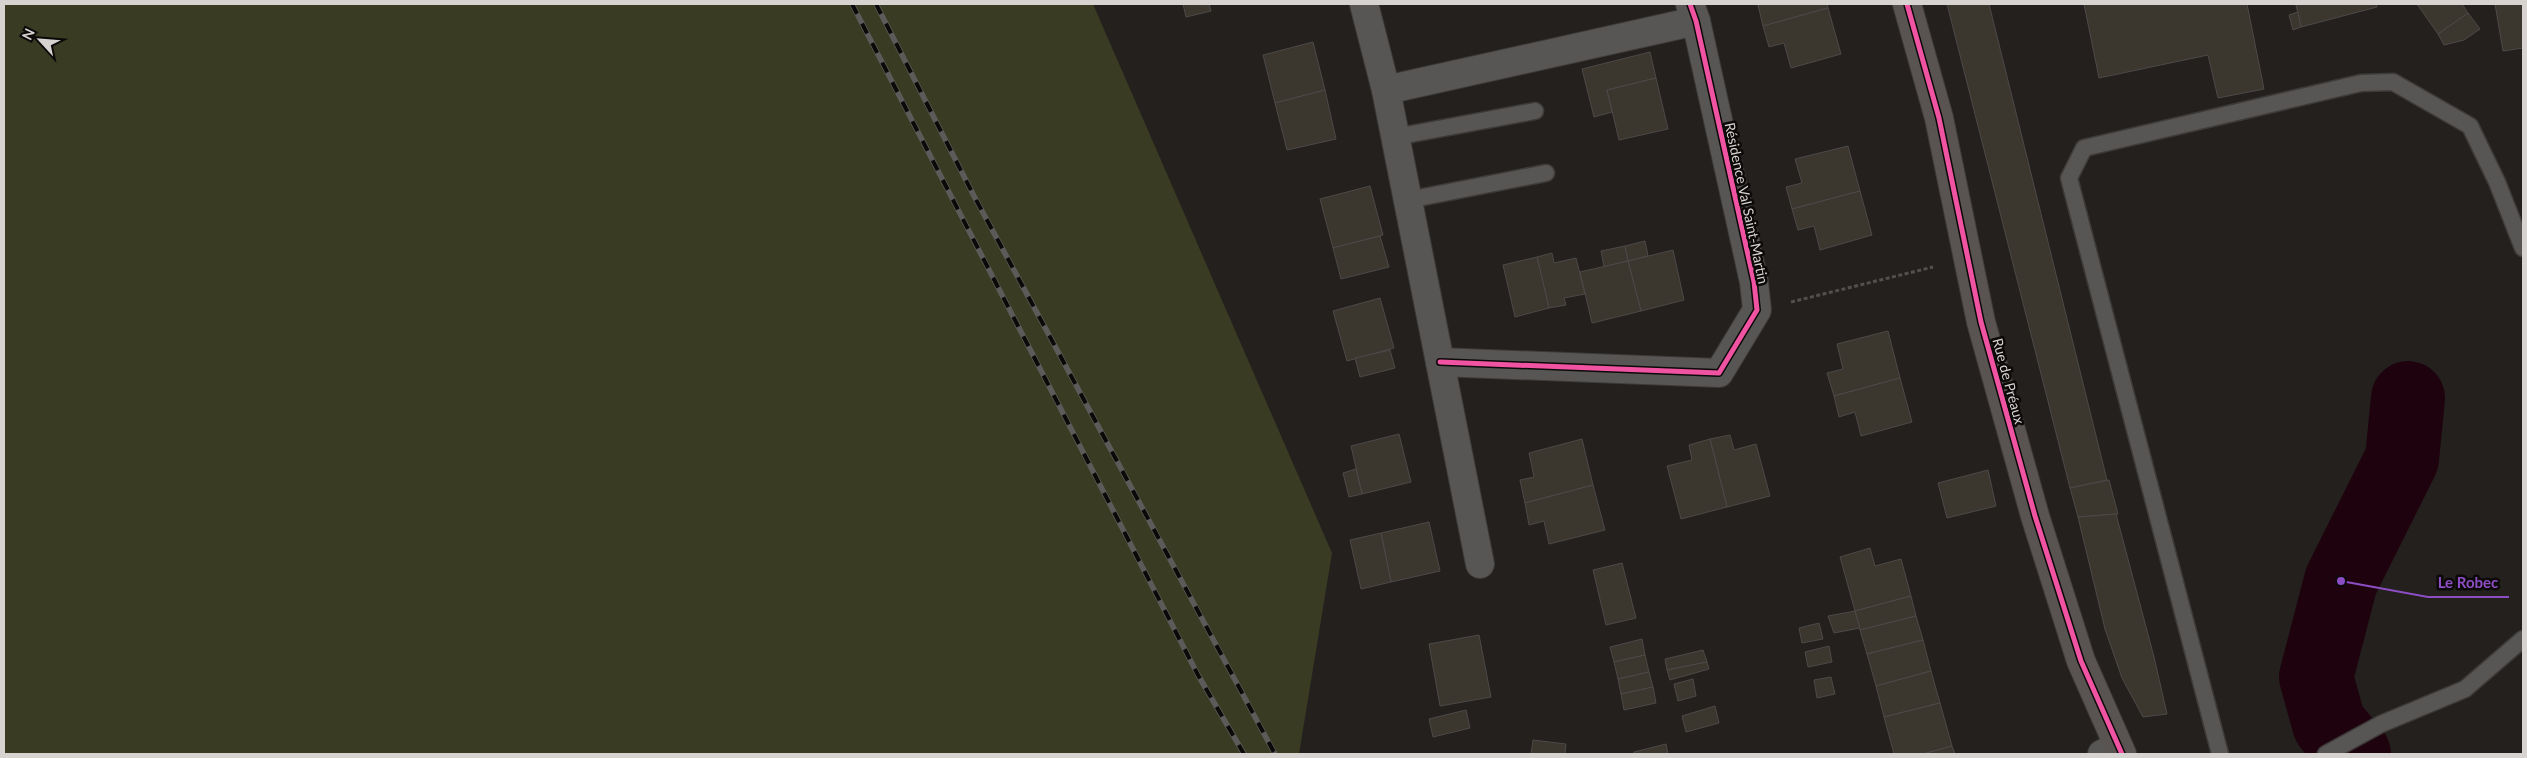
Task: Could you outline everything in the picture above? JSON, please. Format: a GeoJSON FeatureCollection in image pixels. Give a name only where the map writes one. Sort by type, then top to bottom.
{"type":"FeatureCollection","features":[{"type":"Feature","properties":{"kind":"street"},"geometry":{"type":"LineString","coordinates":[[1364,4],[1386,90],[1480,564]]}},
{"type":"Feature","properties":{"kind":"street","name":"Rue de Préaux"},"geometry":{"type":"LineString","coordinates":[[1908,4],[1939,118],[1981,322],[2035,516],[2081,662],[2114,751]]}},
{"type":"Feature","properties":{"kind":"street","name":"Résidence Val Saint-Martin"},"geometry":{"type":"LineString","coordinates":[[1386,90],[1693,12],[1754,282],[1757,310]]}},
{"type":"Feature","properties":{"kind":"street"},"geometry":{"type":"LineString","coordinates":[[1440,362],[1719,373],[1757,310]]}},
{"type":"Feature","properties":{"kind":"lane"},"geometry":{"type":"LineString","coordinates":[[2220,754],[2068,178],[2084,148],[2361,83],[2393,82],[2470,126],[2496,182],[2523,248]]}},
{"type":"Feature","properties":{"kind":"lane"},"geometry":{"type":"LineString","coordinates":[[1395,137],[1535,111]]}},
{"type":"Feature","properties":{"kind":"lane"},"geometry":{"type":"LineString","coordinates":[[1408,200],[1546,173]]}},
{"type":"Feature","properties":{"kind":"lane"},"geometry":{"type":"LineString","coordinates":[[2326,754],[2381,724],[2465,689],[2523,639]]}},
{"type":"Feature","properties":{"kind":"path"},"geometry":{"type":"LineString","coordinates":[[1757,310],[1968,259]]}},
{"type":"Feature","properties":{"kind":"green space"},"geometry":{"type":"Polygon","coordinates":[[[4,4],[1093,4],[1332,553],[1299,754],[4,754],[4,4]]]}},
{"type":"Feature","properties":{"kind":"building"},"geometry":{"type":"Polygon","coordinates":[[[1183,4],[1209,4],[1211,11],[1186,17],[1183,4]]]}},
{"type":"Feature","properties":{"kind":"building"},"geometry":{"type":"Polygon","coordinates":[[[1827,4],[1828,8],[1763,26],[1758,5],[1827,4]]]}},
{"type":"Feature","properties":{"kind":"building"},"geometry":{"type":"Polygon","coordinates":[[[1947,4],[1989,4],[2107,480],[2070,488],[1947,4]]]}},
{"type":"Feature","properties":{"kind":"building"},"geometry":{"type":"Polygon","coordinates":[[[2084,4],[2247,4],[2264,89],[2218,98],[2208,55],[2099,78],[2084,4]]]}},
{"type":"Feature","properties":{"kind":"building"},"geometry":{"type":"Polygon","coordinates":[[[2376,4],[2377,7],[2301,27],[2296,5],[2376,4]]]}},
{"type":"Feature","properties":{"kind":"building"},"geometry":{"type":"Polygon","coordinates":[[[2417,4],[2462,4],[2468,13],[2438,34],[2417,4]]]}},
{"type":"Feature","properties":{"kind":"building"},"geometry":{"type":"Polygon","coordinates":[[[2495,4],[2523,4],[2523,48],[2503,51],[2495,4]]]}},
{"type":"Feature","properties":{"kind":"building"},"geometry":{"type":"Polygon","coordinates":[[[1828,8],[1841,54],[1791,68],[1784,43],[1769,47],[1763,26],[1828,8]]]}},
{"type":"Feature","properties":{"kind":"building"},"geometry":{"type":"Polygon","coordinates":[[[2298,12],[2301,27],[2293,30],[2289,15],[2298,12]]]}},
{"type":"Feature","properties":{"kind":"building"},"geometry":{"type":"Polygon","coordinates":[[[2468,13],[2480,29],[2464,40],[2444,45],[2438,34],[2468,13]]]}},
{"type":"Feature","properties":{"kind":"building"},"geometry":{"type":"Polygon","coordinates":[[[1313,42],[1325,90],[1275,103],[1263,55],[1313,42]]]}},
{"type":"Feature","properties":{"kind":"building"},"geometry":{"type":"Polygon","coordinates":[[[1650,52],[1656,78],[1607,90],[1612,112],[1594,117],[1582,69],[1650,52]]]}},
{"type":"Feature","properties":{"kind":"building"},"geometry":{"type":"Polygon","coordinates":[[[1656,78],[1668,129],[1619,140],[1607,90],[1656,78]]]}},
{"type":"Feature","properties":{"kind":"building"},"geometry":{"type":"Polygon","coordinates":[[[1325,90],[1336,139],[1287,150],[1275,103],[1325,90]]]}},
{"type":"Feature","properties":{"kind":"building"},"geometry":{"type":"Polygon","coordinates":[[[1848,146],[1860,191],[1792,209],[1786,187],[1802,183],[1795,159],[1848,146]]]}},
{"type":"Feature","properties":{"kind":"building"},"geometry":{"type":"Polygon","coordinates":[[[1370,186],[1383,235],[1333,248],[1320,199],[1370,186]]]}},
{"type":"Feature","properties":{"kind":"building"},"geometry":{"type":"Polygon","coordinates":[[[1860,191],[1872,235],[1820,250],[1814,226],[1798,230],[1792,209],[1860,191]]]}},
{"type":"Feature","properties":{"kind":"building"},"geometry":{"type":"Polygon","coordinates":[[[1380,236],[1389,267],[1341,279],[1333,248],[1380,236]]]}},
{"type":"Feature","properties":{"kind":"building"},"geometry":{"type":"Polygon","coordinates":[[[1645,241],[1648,256],[1628,261],[1625,246],[1645,241]]]}},
{"type":"Feature","properties":{"kind":"building"},"geometry":{"type":"Polygon","coordinates":[[[1625,246],[1628,261],[1604,267],[1601,251],[1625,246]]]}},
{"type":"Feature","properties":{"kind":"building"},"geometry":{"type":"Polygon","coordinates":[[[1673,250],[1684,300],[1641,311],[1628,261],[1673,250]]]}},
{"type":"Feature","properties":{"kind":"building"},"geometry":{"type":"Polygon","coordinates":[[[1552,253],[1554,263],[1576,258],[1585,294],[1564,298],[1566,305],[1549,308],[1537,257],[1552,253]]]}},
{"type":"Feature","properties":{"kind":"building"},"geometry":{"type":"Polygon","coordinates":[[[1537,257],[1549,308],[1515,317],[1503,265],[1537,257]]]}},
{"type":"Feature","properties":{"kind":"building"},"geometry":{"type":"Polygon","coordinates":[[[1628,261],[1641,311],[1592,323],[1580,272],[1628,261]]]}},
{"type":"Feature","properties":{"kind":"building"},"geometry":{"type":"Polygon","coordinates":[[[1380,298],[1394,348],[1347,361],[1333,311],[1380,298]]]}},
{"type":"Feature","properties":{"kind":"building"},"geometry":{"type":"Polygon","coordinates":[[[1888,331],[1900,378],[1834,396],[1827,373],[1843,369],[1837,344],[1888,331]]]}},
{"type":"Feature","properties":{"kind":"building"},"geometry":{"type":"Polygon","coordinates":[[[1390,350],[1395,368],[1360,377],[1355,358],[1390,350]]]}},
{"type":"Feature","properties":{"kind":"building"},"geometry":{"type":"Polygon","coordinates":[[[1900,378],[1912,422],[1861,436],[1855,412],[1839,417],[1834,396],[1900,378]]]}},
{"type":"Feature","properties":{"kind":"building"},"geometry":{"type":"Polygon","coordinates":[[[1399,434],[1411,482],[1362,494],[1351,446],[1399,434]]]}},
{"type":"Feature","properties":{"kind":"building"},"geometry":{"type":"Polygon","coordinates":[[[1730,435],[1734,450],[1756,444],[1770,496],[1727,507],[1710,439],[1730,435]]]}},
{"type":"Feature","properties":{"kind":"building"},"geometry":{"type":"Polygon","coordinates":[[[1582,439],[1593,485],[1525,503],[1520,480],[1534,477],[1529,453],[1582,439]]]}},
{"type":"Feature","properties":{"kind":"building"},"geometry":{"type":"Polygon","coordinates":[[[1710,439],[1727,507],[1681,519],[1667,466],[1692,460],[1689,445],[1710,439]]]}},
{"type":"Feature","properties":{"kind":"building"},"geometry":{"type":"Polygon","coordinates":[[[1356,469],[1362,494],[1349,497],[1343,473],[1356,469]]]}},
{"type":"Feature","properties":{"kind":"building"},"geometry":{"type":"Polygon","coordinates":[[[1988,470],[1996,506],[1947,518],[1938,483],[1988,470]]]}},
{"type":"Feature","properties":{"kind":"building"},"geometry":{"type":"Polygon","coordinates":[[[2109,480],[2118,514],[2078,517],[2070,488],[2109,480]]]}},
{"type":"Feature","properties":{"kind":"building"},"geometry":{"type":"Polygon","coordinates":[[[1593,485],[1605,530],[1549,544],[1544,521],[1529,525],[1525,503],[1593,485]]]}},
{"type":"Feature","properties":{"kind":"building"},"geometry":{"type":"Polygon","coordinates":[[[2116,514],[2167,714],[2143,717],[2122,678],[2105,629],[2078,517],[2116,514]]]}},
{"type":"Feature","properties":{"kind":"building"},"geometry":{"type":"Polygon","coordinates":[[[1429,522],[1440,571],[1391,582],[1381,533],[1429,522]]]}},
{"type":"Feature","properties":{"kind":"building"},"geometry":{"type":"Polygon","coordinates":[[[1381,533],[1391,582],[1361,589],[1350,540],[1381,533]]]}},
{"type":"Feature","properties":{"kind":"building"},"geometry":{"type":"Polygon","coordinates":[[[1870,548],[1875,566],[1901,559],[1911,596],[1855,611],[1840,557],[1870,548]]]}},
{"type":"Feature","properties":{"kind":"building"},"geometry":{"type":"Polygon","coordinates":[[[1622,563],[1636,618],[1606,625],[1593,570],[1622,563]]]}},
{"type":"Feature","properties":{"kind":"building"},"geometry":{"type":"Polygon","coordinates":[[[1911,596],[1916,616],[1860,630],[1855,611],[1911,596]]]}},
{"type":"Feature","properties":{"kind":"building"},"geometry":{"type":"Polygon","coordinates":[[[1855,611],[1860,628],[1834,633],[1828,616],[1855,611]]]}},
{"type":"Feature","properties":{"kind":"building"},"geometry":{"type":"Polygon","coordinates":[[[1916,616],[1923,640],[1867,654],[1860,630],[1916,616]]]}},
{"type":"Feature","properties":{"kind":"building"},"geometry":{"type":"Polygon","coordinates":[[[1819,623],[1823,639],[1802,643],[1799,628],[1819,623]]]}},
{"type":"Feature","properties":{"kind":"building"},"geometry":{"type":"Polygon","coordinates":[[[1479,635],[1491,697],[1440,706],[1429,644],[1479,635]]]}},
{"type":"Feature","properties":{"kind":"building"},"geometry":{"type":"Polygon","coordinates":[[[1642,639],[1645,655],[1614,662],[1610,647],[1642,639]]]}},
{"type":"Feature","properties":{"kind":"building"},"geometry":{"type":"Polygon","coordinates":[[[1923,640],[1931,671],[1876,686],[1867,654],[1923,640]]]}},
{"type":"Feature","properties":{"kind":"building"},"geometry":{"type":"Polygon","coordinates":[[[1829,646],[1832,662],[1808,667],[1805,652],[1829,646]]]}},
{"type":"Feature","properties":{"kind":"building"},"geometry":{"type":"Polygon","coordinates":[[[1703,650],[1707,662],[1667,670],[1665,659],[1703,650]]]}},
{"type":"Feature","properties":{"kind":"building"},"geometry":{"type":"Polygon","coordinates":[[[1645,655],[1649,672],[1618,679],[1614,662],[1645,655]]]}},
{"type":"Feature","properties":{"kind":"building"},"geometry":{"type":"Polygon","coordinates":[[[1707,662],[1709,669],[1670,680],[1667,670],[1707,662]]]}},
{"type":"Feature","properties":{"kind":"building"},"geometry":{"type":"Polygon","coordinates":[[[1931,671],[1940,703],[1884,717],[1876,686],[1931,671]]]}},
{"type":"Feature","properties":{"kind":"building"},"geometry":{"type":"Polygon","coordinates":[[[1649,672],[1653,687],[1621,694],[1618,679],[1649,672]]]}},
{"type":"Feature","properties":{"kind":"building"},"geometry":{"type":"Polygon","coordinates":[[[1831,677],[1835,694],[1817,698],[1814,680],[1831,677]]]}},
{"type":"Feature","properties":{"kind":"building"},"geometry":{"type":"Polygon","coordinates":[[[1693,679],[1696,696],[1678,701],[1674,684],[1693,679]]]}},
{"type":"Feature","properties":{"kind":"building"},"geometry":{"type":"Polygon","coordinates":[[[1653,687],[1656,703],[1624,710],[1621,694],[1653,687]]]}},
{"type":"Feature","properties":{"kind":"building"},"geometry":{"type":"Polygon","coordinates":[[[1940,703],[1952,746],[1923,754],[1894,754],[1884,717],[1940,703]]]}},
{"type":"Feature","properties":{"kind":"building"},"geometry":{"type":"Polygon","coordinates":[[[1715,706],[1719,723],[1686,732],[1682,716],[1715,706]]]}},
{"type":"Feature","properties":{"kind":"building"},"geometry":{"type":"Polygon","coordinates":[[[1466,710],[1470,728],[1433,737],[1429,719],[1466,710]]]}},
{"type":"Feature","properties":{"kind":"building"},"geometry":{"type":"Polygon","coordinates":[[[1533,740],[1566,744],[1565,754],[1531,754],[1533,740]]]}},
{"type":"Feature","properties":{"kind":"building"},"geometry":{"type":"Polygon","coordinates":[[[1666,744],[1668,754],[1634,754],[1634,752],[1666,744]]]}},
{"type":"Feature","properties":{"kind":"building"},"geometry":{"type":"Polygon","coordinates":[[[1952,746],[1955,754],[1923,754],[1952,746]]]}},
{"type":"Feature","properties":{"kind":"waterway"},"geometry":{"type":"LineString","coordinates":[[2354,754],[2329,724],[2316,677],[2341,581],[2402,459],[2408,398]]}},
{"type":"Feature","properties":{"kind":"railway"},"geometry":{"type":"LineString","coordinates":[[852,4],[1198,675],[1244,754]]}},
{"type":"Feature","properties":{"kind":"railway"},"geometry":{"type":"LineString","coordinates":[[876,4],[974,196],[1275,754]]}},
{"type":"Feature","properties":{"kind":"cycle path"},"geometry":{"type":"LineString","coordinates":[[1440,362],[1719,373],[1757,310],[1754,282],[1696,21],[1690,4]]}},
{"type":"Feature","properties":{"kind":"cycle path"},"geometry":{"type":"LineString","coordinates":[[1907,4],[1939,118],[1981,322],[2035,516],[2081,661],[2122,754]]}},
{"type":"Feature","properties":{"kind":"place","name":"Le Robec"},"geometry":{"type":"Point","coordinates":[2341,581]}}]}
